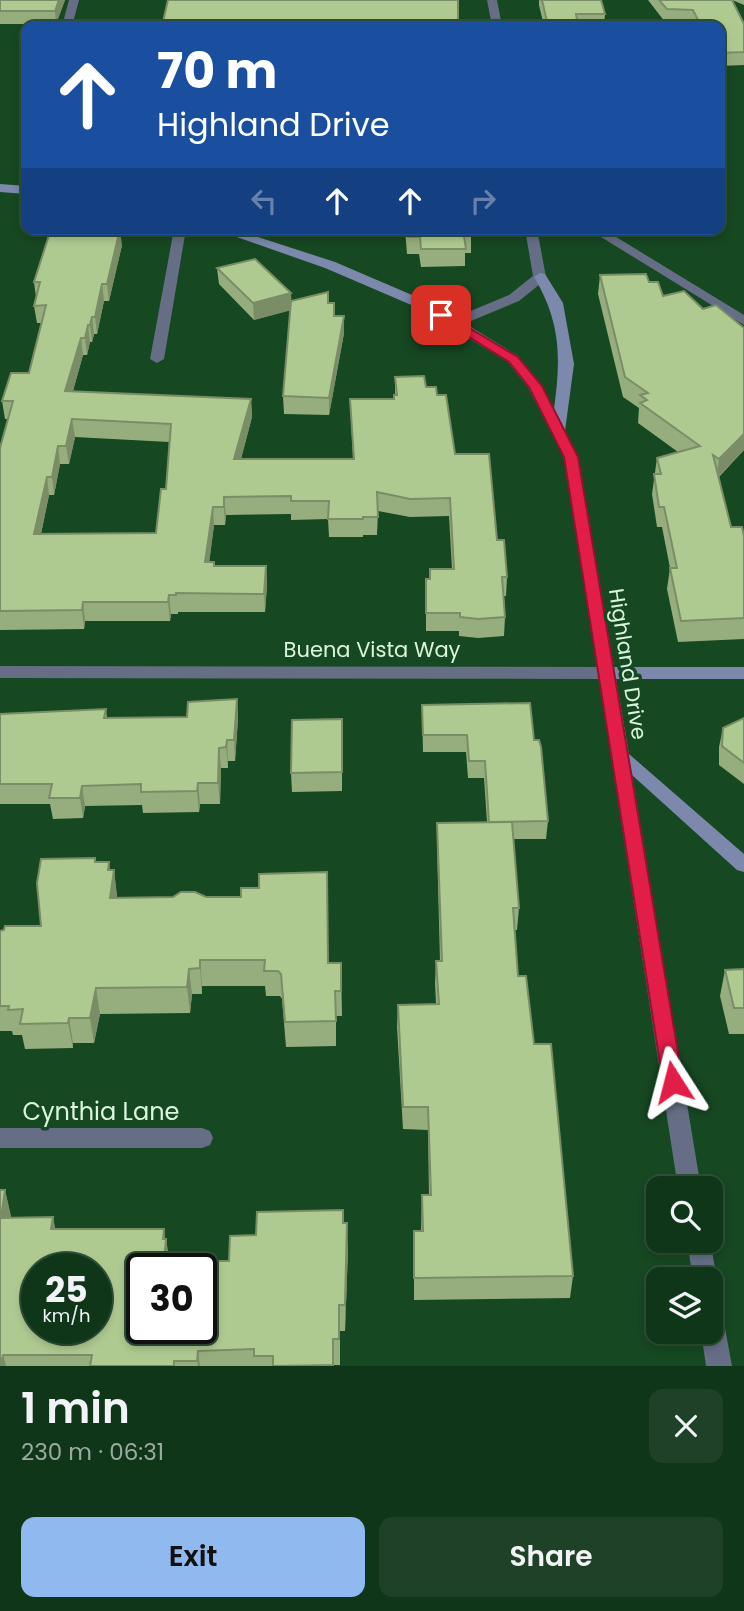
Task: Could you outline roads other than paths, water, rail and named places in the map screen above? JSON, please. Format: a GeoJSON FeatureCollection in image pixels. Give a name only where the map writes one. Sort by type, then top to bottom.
{"type":"FeatureCollection","features":[{"type":"Feature","properties":{"kind":"street"},"geometry":{"type":"LineString","coordinates":[[68,21],[74,0]]}},
{"type":"Feature","properties":{"kind":"street"},"geometry":{"type":"LineString","coordinates":[[492,0],[495,21]]}},
{"type":"Feature","properties":{"kind":"street"},"geometry":{"type":"LineString","coordinates":[[0,188],[21,190]]}},
{"type":"Feature","properties":{"kind":"street"},"geometry":{"type":"LineString","coordinates":[[157,359],[179,235]]}},
{"type":"Feature","properties":{"kind":"street","name":"Highland Drive"},"geometry":{"type":"LineString","coordinates":[[238,235],[330,265],[428,307],[513,359],[535,386],[571,457],[620,756],[744,865]]}},
{"type":"Feature","properties":{"kind":"street"},"geometry":{"type":"LineString","coordinates":[[532,235],[540,277],[556,303],[567,364],[558,432]]}},
{"type":"Feature","properties":{"kind":"street"},"geometry":{"type":"LineString","coordinates":[[604,235],[744,321]]}},
{"type":"Feature","properties":{"kind":"street"},"geometry":{"type":"LineString","coordinates":[[454,323],[514,298],[540,277]]}},
{"type":"Feature","properties":{"kind":"street","name":"Buena Vista Way"},"geometry":{"type":"LineString","coordinates":[[0,672],[744,673]]}},
{"type":"Feature","properties":{"kind":"street"},"geometry":{"type":"LineString","coordinates":[[620,756],[688,1176]]}},
{"type":"Feature","properties":{"kind":"street","name":"Cynthia Lane"},"geometry":{"type":"LineString","coordinates":[[0,1138],[202,1138]]}},
{"type":"Feature","properties":{"kind":"street"},"geometry":{"type":"LineString","coordinates":[[715,1344],[719,1366]]}}]}
